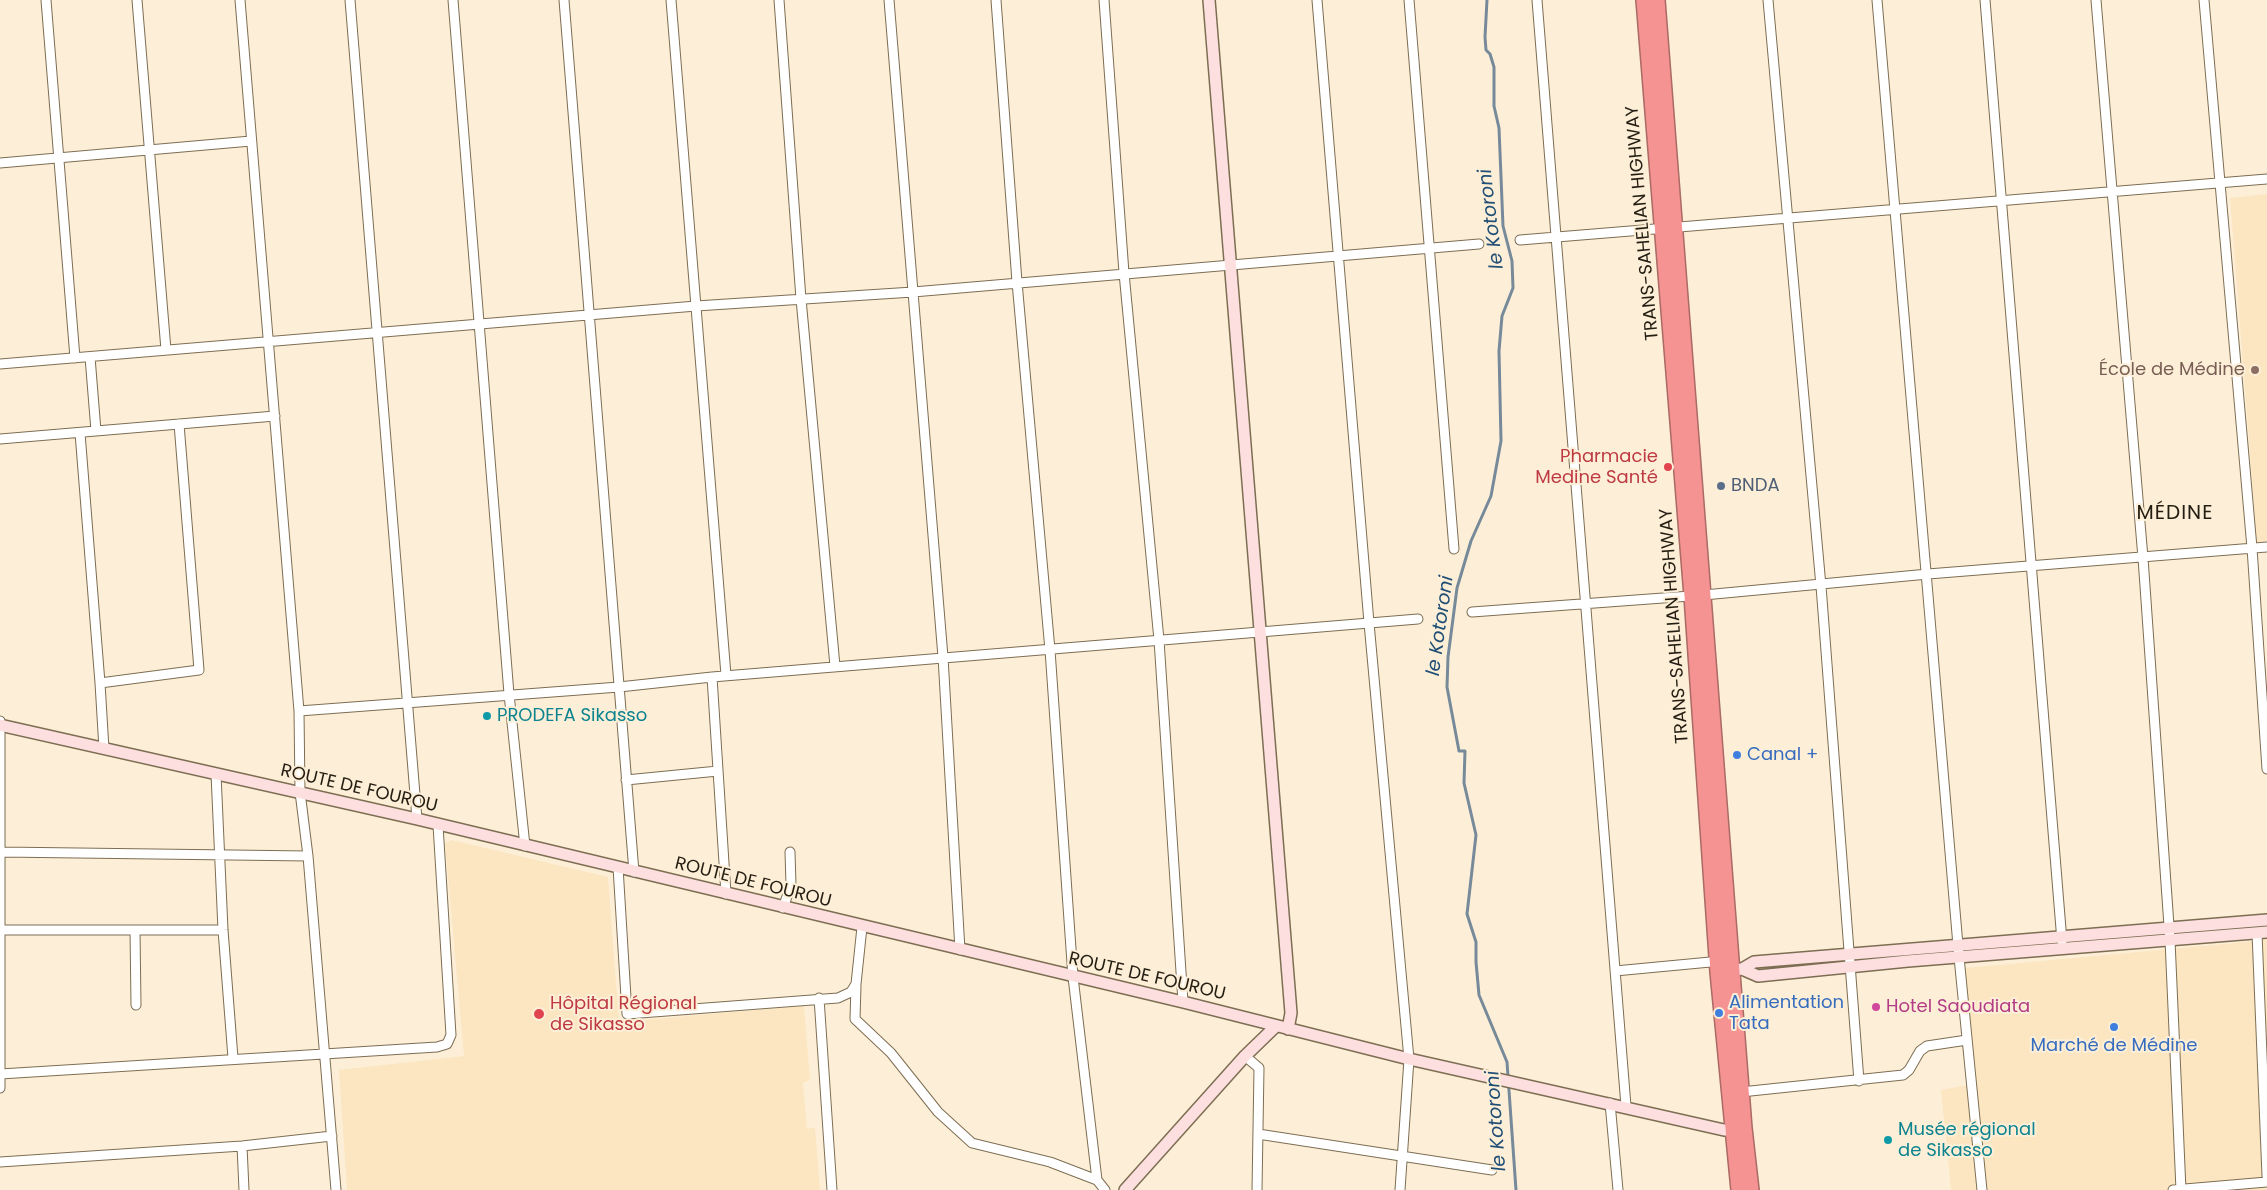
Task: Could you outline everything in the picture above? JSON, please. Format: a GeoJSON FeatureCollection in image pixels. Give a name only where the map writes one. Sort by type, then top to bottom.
{"type":"FeatureCollection","features":[{"type":"Feature","properties":{"kind":"highway","name":"TRANS-SAHELIAN HIGHWAY"},"geometry":{"type":"LineString","coordinates":[[1644,0],[1669,229]]}},
{"type":"Feature","properties":{"kind":"highway","name":"TRANS-SAHELIAN HIGHWAY"},"geometry":{"type":"LineString","coordinates":[[1657,0],[1669,229],[1728,967],[1738,1129],[1739,1190]]}},
{"type":"Feature","properties":{"kind":"highway","name":"TRANS-SAHELIAN HIGHWAY"},"geometry":{"type":"LineString","coordinates":[[1728,967],[1741,1092],[1738,1129],[1751,1190]]}},
{"type":"Feature","properties":{"kind":"street"},"geometry":{"type":"LineString","coordinates":[[46,0],[75,358]]}},
{"type":"Feature","properties":{"kind":"street"},"geometry":{"type":"LineString","coordinates":[[137,0],[166,350]]}},
{"type":"Feature","properties":{"kind":"street"},"geometry":{"type":"LineString","coordinates":[[240,0],[299,711],[300,792],[308,856],[336,1190]]}},
{"type":"Feature","properties":{"kind":"street"},"geometry":{"type":"LineString","coordinates":[[350,0],[416,819]]}},
{"type":"Feature","properties":{"kind":"street"},"geometry":{"type":"LineString","coordinates":[[453,0],[510,694],[525,846]]}},
{"type":"Feature","properties":{"kind":"street"},"geometry":{"type":"LineString","coordinates":[[564,0],[634,872]]}},
{"type":"Feature","properties":{"kind":"street"},"geometry":{"type":"LineString","coordinates":[[671,0],[726,676]]}},
{"type":"Feature","properties":{"kind":"street"},"geometry":{"type":"LineString","coordinates":[[779,0],[800,299],[835,666]]}},
{"type":"Feature","properties":{"kind":"street"},"geometry":{"type":"LineString","coordinates":[[889,0],[943,658],[960,950]]}},
{"type":"Feature","properties":{"kind":"street"},"geometry":{"type":"LineString","coordinates":[[996,0],[1017,282],[1050,650],[1073,977],[1097,1180]]}},
{"type":"Feature","properties":{"kind":"street"},"geometry":{"type":"LineString","coordinates":[[1104,0],[1124,273],[1159,640],[1183,1002]]}},
{"type":"Feature","properties":{"kind":"street"},"geometry":{"type":"LineString","coordinates":[[1209,0],[1291,1013],[1288,1029]]}},
{"type":"Feature","properties":{"kind":"street"},"geometry":{"type":"LineString","coordinates":[[1317,0],[1409,1059],[1400,1190]]}},
{"type":"Feature","properties":{"kind":"street"},"geometry":{"type":"LineString","coordinates":[[1409,0],[1454,549]]}},
{"type":"Feature","properties":{"kind":"street"},"geometry":{"type":"LineString","coordinates":[[1537,0],[1626,1106]]}},
{"type":"Feature","properties":{"kind":"street"},"geometry":{"type":"LineString","coordinates":[[1768,0],[1821,586],[1859,1080]]}},
{"type":"Feature","properties":{"kind":"street"},"geometry":{"type":"LineString","coordinates":[[1877,0],[1894,210],[1928,574],[1959,957],[1982,1190]]}},
{"type":"Feature","properties":{"kind":"street"},"geometry":{"type":"LineString","coordinates":[[1985,0],[2063,949]]}},
{"type":"Feature","properties":{"kind":"street"},"geometry":{"type":"LineString","coordinates":[[2096,0],[2143,558],[2170,940],[2181,1190]]}},
{"type":"Feature","properties":{"kind":"street"},"geometry":{"type":"LineString","coordinates":[[2204,0],[2252,548],[2267,769]]}},
{"type":"Feature","properties":{"kind":"street"},"geometry":{"type":"LineString","coordinates":[[0,163],[251,141]]}},
{"type":"Feature","properties":{"kind":"street"},"geometry":{"type":"LineString","coordinates":[[1520,240],[2267,179]]}},
{"type":"Feature","properties":{"kind":"street"},"geometry":{"type":"LineString","coordinates":[[0,364],[696,306],[913,292],[1230,263],[1479,244]]}},
{"type":"Feature","properties":{"kind":"street"},"geometry":{"type":"LineString","coordinates":[[90,357],[96,431]]}},
{"type":"Feature","properties":{"kind":"street"},"geometry":{"type":"LineString","coordinates":[[0,439],[275,416]]}},
{"type":"Feature","properties":{"kind":"street"},"geometry":{"type":"LineString","coordinates":[[100,683],[199,670],[179,424]]}},
{"type":"Feature","properties":{"kind":"street"},"geometry":{"type":"LineString","coordinates":[[80,433],[104,749]]}},
{"type":"Feature","properties":{"kind":"street"},"geometry":{"type":"LineString","coordinates":[[1472,612],[1821,586],[1928,574],[2267,547]]}},
{"type":"Feature","properties":{"kind":"street"},"geometry":{"type":"LineString","coordinates":[[299,711],[619,687],[835,666],[1418,619]]}},
{"type":"Feature","properties":{"kind":"street"},"geometry":{"type":"LineString","coordinates":[[712,677],[726,894]]}},
{"type":"Feature","properties":{"kind":"street"},"geometry":{"type":"LineString","coordinates":[[0,721],[0,1088]]}},
{"type":"Feature","properties":{"kind":"street","name":"ROUTE DE FOUROU"},"geometry":{"type":"LineString","coordinates":[[0,725],[416,819],[862,927],[1183,1002],[1525,1086],[1626,1106],[1724,1130],[1738,1129]]}},
{"type":"Feature","properties":{"kind":"street"},"geometry":{"type":"LineString","coordinates":[[626,780],[718,771]]}},
{"type":"Feature","properties":{"kind":"street"},"geometry":{"type":"LineString","coordinates":[[216,774],[223,930],[232,1058]]}},
{"type":"Feature","properties":{"kind":"street"},"geometry":{"type":"LineString","coordinates":[[0,1074],[232,1058],[437,1047],[447,1044],[451,1035],[438,825]]}},
{"type":"Feature","properties":{"kind":"street"},"geometry":{"type":"LineString","coordinates":[[1,852],[308,856]]}},
{"type":"Feature","properties":{"kind":"street"},"geometry":{"type":"LineString","coordinates":[[783,908],[792,885],[790,852]]}},
{"type":"Feature","properties":{"kind":"street"},"geometry":{"type":"LineString","coordinates":[[618,868],[627,1014],[838,998],[851,992],[856,984]]}},
{"type":"Feature","properties":{"kind":"street"},"geometry":{"type":"LineString","coordinates":[[1615,971],[1728,967],[1754,962],[2267,920]]}},
{"type":"Feature","properties":{"kind":"street"},"geometry":{"type":"LineString","coordinates":[[862,927],[856,984],[855,1018],[891,1053],[938,1112],[972,1143],[1050,1162],[1097,1180],[1105,1190]]}},
{"type":"Feature","properties":{"kind":"street"},"geometry":{"type":"LineString","coordinates":[[1,930],[223,930]]}},
{"type":"Feature","properties":{"kind":"street"},"geometry":{"type":"LineString","coordinates":[[135,930],[136,1005]]}},
{"type":"Feature","properties":{"kind":"street"},"geometry":{"type":"LineString","coordinates":[[1728,967],[1758,976],[2262,932],[2267,1176]]}},
{"type":"Feature","properties":{"kind":"street"},"geometry":{"type":"LineString","coordinates":[[819,998],[832,1190]]}},
{"type":"Feature","properties":{"kind":"street"},"geometry":{"type":"LineString","coordinates":[[1125,1190],[1246,1056],[1276,1026]]}},
{"type":"Feature","properties":{"kind":"street"},"geometry":{"type":"LineString","coordinates":[[1741,1092],[1903,1075],[1909,1070],[1920,1051],[1927,1046],[1967,1040]]}},
{"type":"Feature","properties":{"kind":"street"},"geometry":{"type":"LineString","coordinates":[[1246,1056],[1259,1068],[1257,1190]]}},
{"type":"Feature","properties":{"kind":"street"},"geometry":{"type":"LineString","coordinates":[[1610,1103],[1618,1190]]}},
{"type":"Feature","properties":{"kind":"street"},"geometry":{"type":"LineString","coordinates":[[1258,1134],[1492,1170]]}},
{"type":"Feature","properties":{"kind":"street"},"geometry":{"type":"LineString","coordinates":[[0,1162],[242,1146],[332,1136]]}},
{"type":"Feature","properties":{"kind":"street"},"geometry":{"type":"LineString","coordinates":[[242,1146],[244,1190]]}},
{"type":"Feature","properties":{"kind":"street"},"geometry":{"type":"LineString","coordinates":[[2173,1190],[2267,1182]]}},
{"type":"Feature","properties":{"kind":"shaded area","name":"École de Médine"},"geometry":{"type":"Polygon","coordinates":[[[2267,194],[2267,541],[2257,542],[2230,198],[2267,194]]]}},
{"type":"Feature","properties":{"kind":"shaded area","name":"Hôpital Régional de Sikasso"},"geometry":{"type":"Polygon","coordinates":[[[452,840],[608,877],[619,1022],[804,1006],[810,1080],[803,1083],[807,1129],[815,1127],[820,1190],[347,1190],[339,1070],[464,1056],[445,843],[452,840]]]}},
{"type":"Feature","properties":{"kind":"shaded area","name":"Marché de Médine"},"geometry":{"type":"Polygon","coordinates":[[[2267,940],[2267,1190],[1951,1190],[1941,1090],[1967,1085],[1955,969],[2267,940]]]}},
{"type":"Feature","properties":{"kind":"waterway","name":"le Kotoroni"},"geometry":{"type":"LineString","coordinates":[[1487,0],[1486,50],[1490,54],[1494,67],[1494,106],[1499,128],[1503,226],[1512,261],[1513,288],[1502,316],[1499,351],[1501,441],[1491,496],[1471,541],[1457,588],[1448,657],[1447,687],[1459,751],[1465,751],[1464,783],[1476,835],[1467,914],[1476,942],[1479,995],[1507,1062],[1516,1190]]}},
{"type":"Feature","properties":{"kind":"place","name":"École de Médine"},"geometry":{"type":"Point","coordinates":[2255,370]}},
{"type":"Feature","properties":{"kind":"place","name":"Pharmacie Medine Santé"},"geometry":{"type":"Point","coordinates":[1668,467]}},
{"type":"Feature","properties":{"kind":"place","name":"BNDA"},"geometry":{"type":"Point","coordinates":[1721,486]}},
{"type":"Feature","properties":{"kind":"place","name":"PRODEFA Sikasso"},"geometry":{"type":"Point","coordinates":[487,716]}},
{"type":"Feature","properties":{"kind":"place","name":"Canal +"},"geometry":{"type":"Point","coordinates":[1737,755]}},
{"type":"Feature","properties":{"kind":"place","name":"Hotel Saoudiata"},"geometry":{"type":"Point","coordinates":[1876,1007]}},
{"type":"Feature","properties":{"kind":"place","name":"Alimentation Tata"},"geometry":{"type":"Point","coordinates":[1719,1013]}},
{"type":"Feature","properties":{"kind":"place","name":"Hôpital Régional de Sikasso"},"geometry":{"type":"Point","coordinates":[539,1014]}},
{"type":"Feature","properties":{"kind":"place","name":"Marché de Médine"},"geometry":{"type":"Point","coordinates":[2114,1027]}},
{"type":"Feature","properties":{"kind":"place","name":"Musée régional de Sikasso"},"geometry":{"type":"Point","coordinates":[1888,1140]}},
{"type":"Feature","properties":{"kind":"district","name":"MÉDINE"},"geometry":{"type":"Point","coordinates":[2175,514]}}]}
